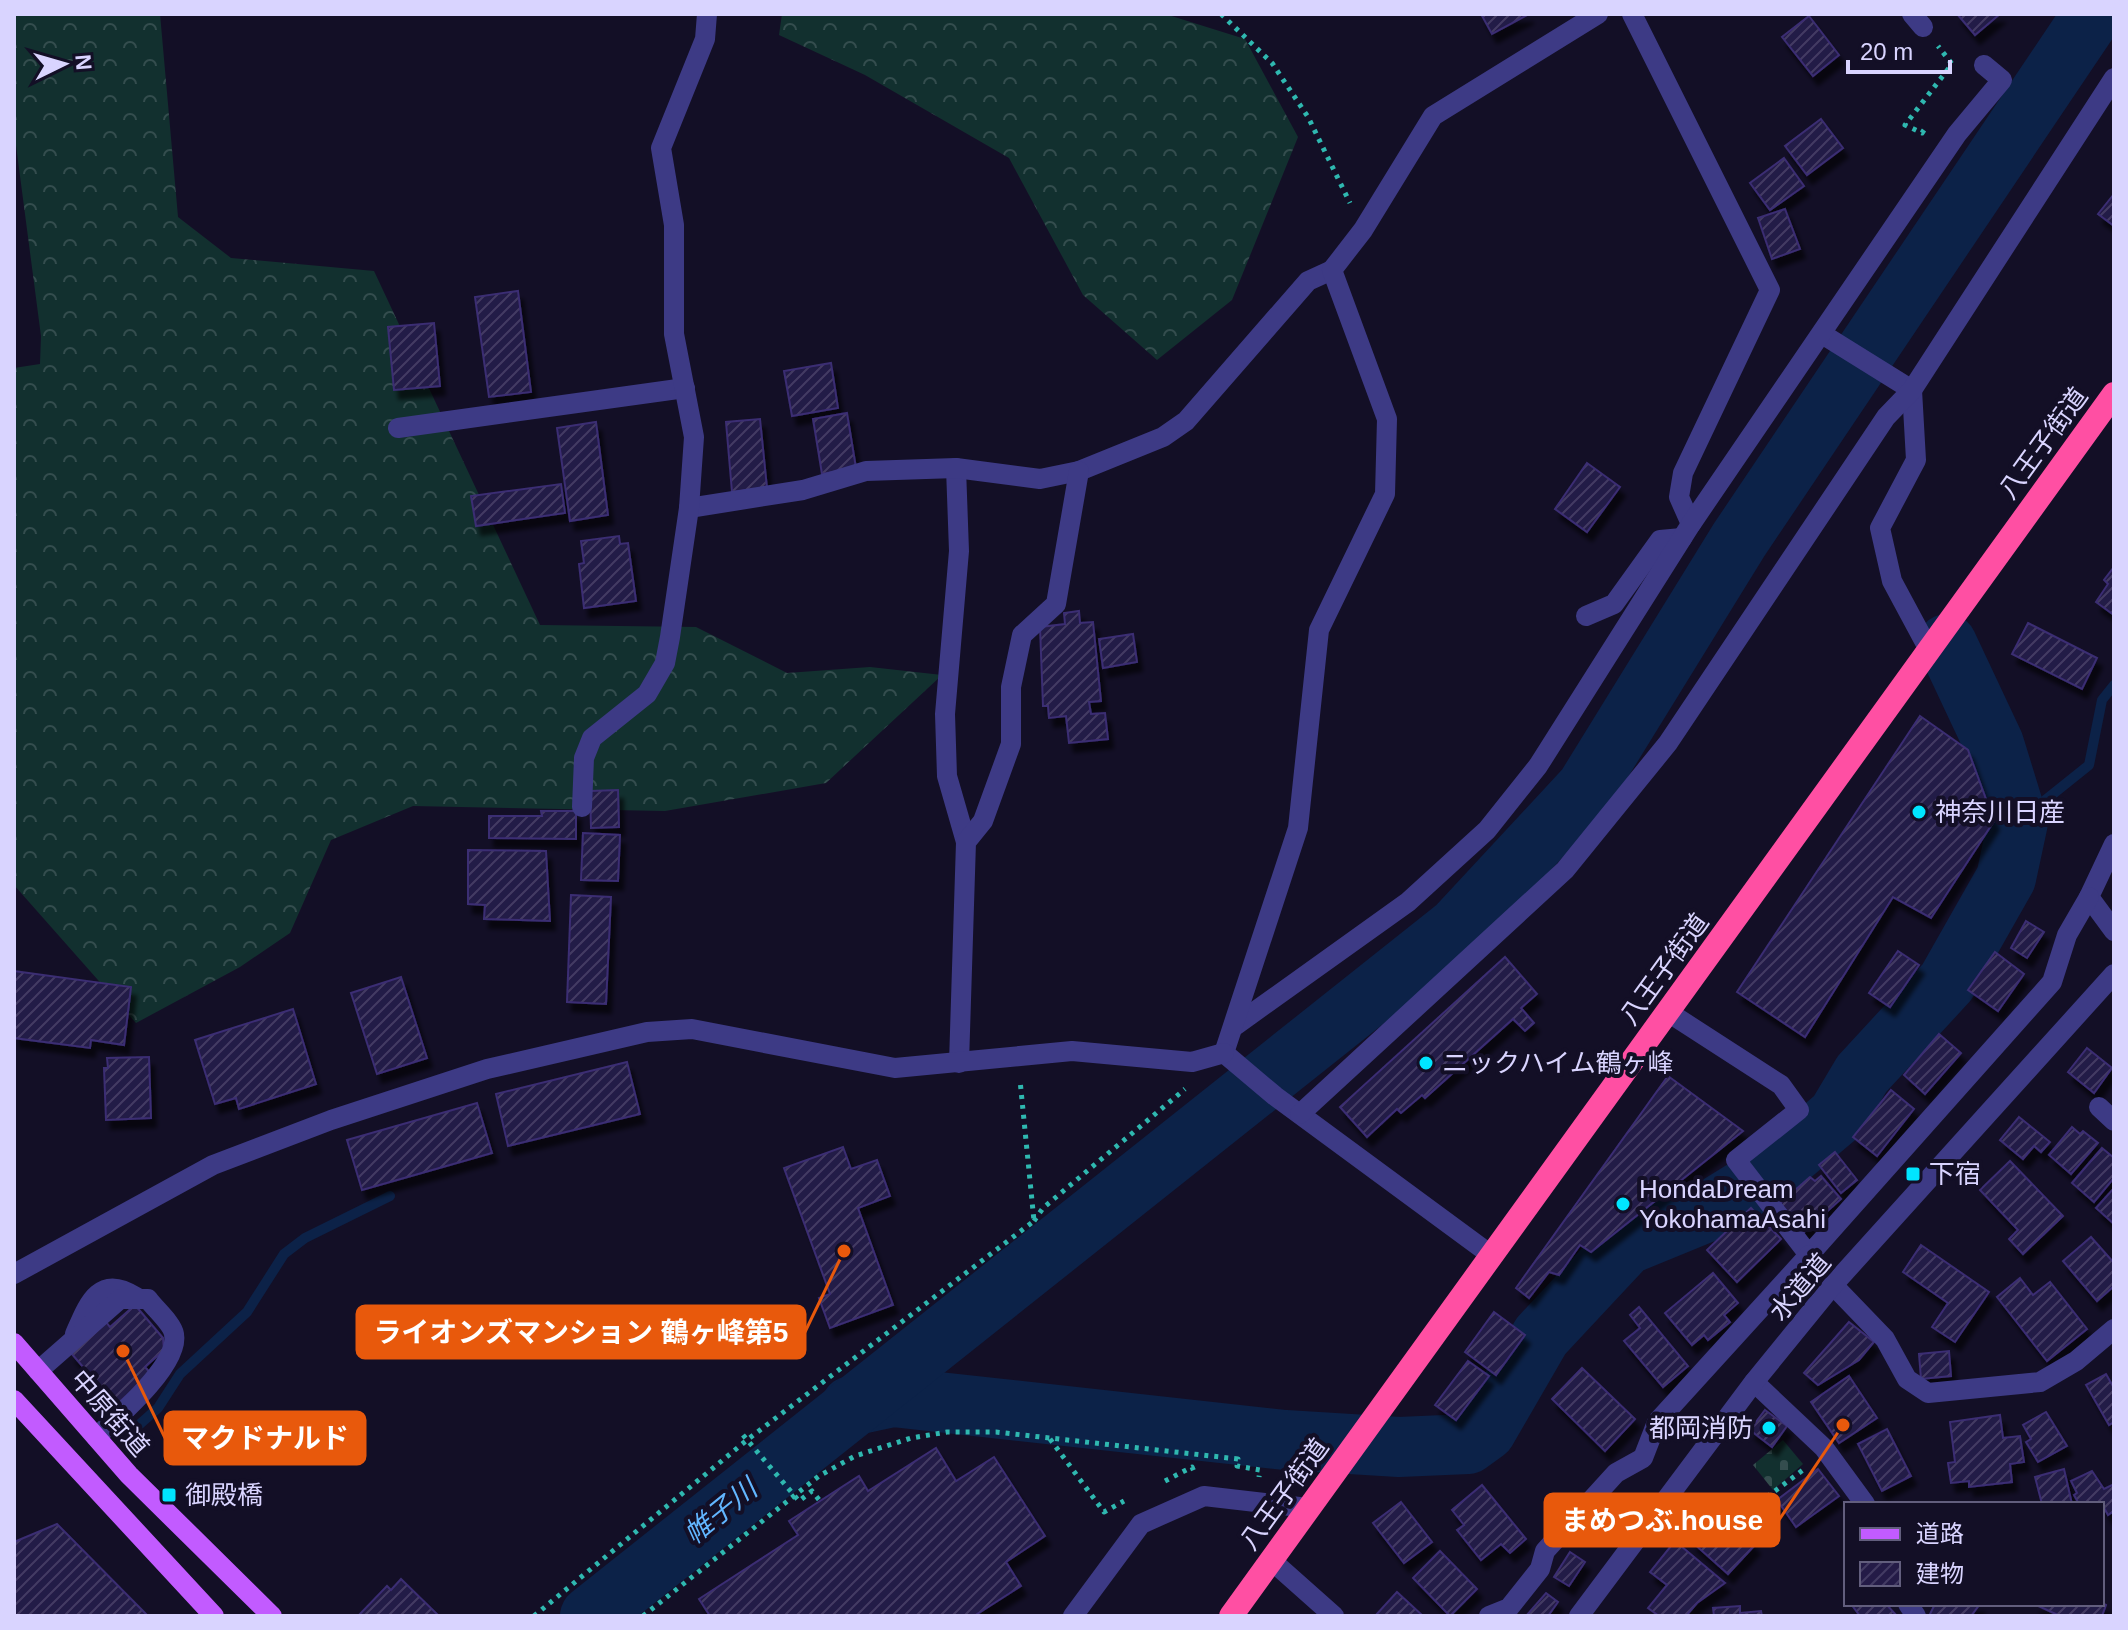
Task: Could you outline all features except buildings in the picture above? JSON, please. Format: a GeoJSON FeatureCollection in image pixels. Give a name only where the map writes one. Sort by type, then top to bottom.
{"type":"FeatureCollection","features":[{"type":"Feature","properties":{"kind":"highway","name":"八王子街道"},"geometry":{"type":"LineString","coordinates":[[1231,1616],[2114,394]]}},
{"type":"Feature","properties":{"kind":"main road","name":"中原街道"},"geometry":{"type":"LineString","coordinates":[[14,1343],[129,1475],[272,1616]]}},
{"type":"Feature","properties":{"kind":"main road"},"geometry":{"type":"LineString","coordinates":[[14,1400],[214,1616]]}},
{"type":"Feature","properties":{"kind":"street"},"geometry":{"type":"LineString","coordinates":[[582,807],[584,758],[592,738],[647,694],[665,663],[689,508],[694,437],[674,334],[674,225],[661,148],[705,39],[707,14]]}},
{"type":"Feature","properties":{"kind":"street"},"geometry":{"type":"LineString","coordinates":[[689,508],[803,490],[866,471],[956,468],[1040,479],[1079,471],[1163,437],[1186,421],[1308,281],[1332,270],[1363,230],[1433,116],[1598,14]]}},
{"type":"Feature","properties":{"kind":"street"},"geometry":{"type":"LineString","coordinates":[[1632,14],[1770,290],[1683,473],[1679,497],[1686,531]]}},
{"type":"Feature","properties":{"kind":"street"},"geometry":{"type":"LineString","coordinates":[[1236,1025],[1408,902],[1487,830],[1538,766],[1686,531],[1828,337],[1957,134],[2002,80],[1984,65]]}},
{"type":"Feature","properties":{"kind":"street"},"geometry":{"type":"LineString","coordinates":[[1300,1114],[1565,870],[1668,743],[1886,417],[1912,390],[2114,78]]}},
{"type":"Feature","properties":{"kind":"street"},"geometry":{"type":"LineString","coordinates":[[1226,1056],[1298,828],[1319,630],[1385,494],[1387,419],[1332,270]]}},
{"type":"Feature","properties":{"kind":"street"},"geometry":{"type":"LineString","coordinates":[[1828,337],[1912,390]]}},
{"type":"Feature","properties":{"kind":"street"},"geometry":{"type":"LineString","coordinates":[[398,428],[685,388]]}},
{"type":"Feature","properties":{"kind":"street"},"geometry":{"type":"LineString","coordinates":[[1912,390],[1916,460],[1880,528],[1892,581],[1928,648]]}},
{"type":"Feature","properties":{"kind":"street"},"geometry":{"type":"LineString","coordinates":[[956,468],[959,551],[945,714],[947,776],[966,842],[959,1063]]}},
{"type":"Feature","properties":{"kind":"street"},"geometry":{"type":"LineString","coordinates":[[966,842],[983,821],[1011,744],[1011,687],[1022,635],[1056,604],[1079,471]]}},
{"type":"Feature","properties":{"kind":"street"},"geometry":{"type":"LineString","coordinates":[[1586,616],[1614,604],[1660,540],[1686,531]]}},
{"type":"Feature","properties":{"kind":"street"},"geometry":{"type":"LineString","coordinates":[[1489,1616],[1509,1608],[1540,1569],[1545,1551],[1616,1473],[1643,1458],[1657,1422],[2052,982],[2067,935],[2114,844]]}},
{"type":"Feature","properties":{"kind":"street"},"geometry":{"type":"LineString","coordinates":[[2089,897],[2114,931]]}},
{"type":"Feature","properties":{"kind":"street","name":"水道道"},"geometry":{"type":"LineString","coordinates":[[1579,1616],[1754,1382],[1833,1285],[2114,974]]}},
{"type":"Feature","properties":{"kind":"street"},"geometry":{"type":"LineString","coordinates":[[1668,1012],[1781,1085],[1799,1110],[1736,1160],[1809,1255]]}},
{"type":"Feature","properties":{"kind":"street"},"geometry":{"type":"LineString","coordinates":[[14,1274],[213,1165],[331,1120],[487,1069],[647,1032],[692,1029],[895,1068],[1072,1051],[1192,1062],[1226,1056],[1275,1096],[1491,1255]]}},
{"type":"Feature","properties":{"kind":"street"},"geometry":{"type":"LineString","coordinates":[[1833,1285],[1885,1339],[1907,1379],[1928,1393],[2040,1382],[2076,1361],[2114,1329]]}},
{"type":"Feature","properties":{"kind":"street"},"geometry":{"type":"LineString","coordinates":[[38,1371],[120,1299],[148,1299],[174,1331],[174,1348],[137,1400],[96,1437]]}},
{"type":"Feature","properties":{"kind":"street"},"geometry":{"type":"LineString","coordinates":[[1754,1382],[1827,1452],[1864,1502]]}},
{"type":"Feature","properties":{"kind":"street"},"geometry":{"type":"LineString","coordinates":[[1073,1616],[1141,1524],[1204,1496],[1314,1500]]}},
{"type":"Feature","properties":{"kind":"street"},"geometry":{"type":"LineString","coordinates":[[1271,1560],[1334,1616]]}},
{"type":"Feature","properties":{"kind":"path"},"geometry":{"type":"LineString","coordinates":[[1221,14],[1272,63],[1308,117],[1363,230]]}},
{"type":"Feature","properties":{"kind":"path"},"geometry":{"type":"LineString","coordinates":[[1918,21],[1952,64],[1905,125],[1922,133],[1932,121]]}},
{"type":"Feature","properties":{"kind":"path"},"geometry":{"type":"LineString","coordinates":[[1018,1055],[1034,1221]]}},
{"type":"Feature","properties":{"kind":"path"},"geometry":{"type":"LineString","coordinates":[[534,1616],[745,1438],[1034,1221],[1043,1208],[1226,1056]]}},
{"type":"Feature","properties":{"kind":"path"},"geometry":{"type":"LineString","coordinates":[[643,1616],[794,1494],[855,1456],[911,1438],[947,1432],[1049,1438],[1238,1459],[1237,1466],[1260,1470]]}},
{"type":"Feature","properties":{"kind":"path"},"geometry":{"type":"LineString","coordinates":[[745,1438],[799,1501],[812,1491],[820,1501]]}},
{"type":"Feature","properties":{"kind":"path"},"geometry":{"type":"LineString","coordinates":[[1049,1438],[1104,1512],[1129,1499]]}},
{"type":"Feature","properties":{"kind":"path"},"geometry":{"type":"LineString","coordinates":[[1759,1503],[1827,1452]]}},
{"type":"Feature","properties":{"kind":"path"},"geometry":{"type":"LineString","coordinates":[[1154,1486],[1192,1467],[1204,1496]]}},
{"type":"Feature","properties":{"kind":"green space"},"geometry":{"type":"Polygon","coordinates":[[[14,14],[160,14],[178,217],[231,258],[374,271],[540,625],[696,627],[787,673],[870,667],[942,675],[826,783],[665,811],[413,806],[331,840],[290,933],[240,967],[136,1023],[14,885],[14,368],[40,364],[41,336],[14,130],[14,14]]]}},
{"type":"Feature","properties":{"kind":"green space"},"geometry":{"type":"Polygon","coordinates":[[[782,14],[1165,14],[1245,39],[1298,137],[1232,300],[1157,360],[1083,295],[1009,158],[865,75],[779,35],[782,14]]]}},
{"type":"Feature","properties":{"kind":"green space"},"geometry":{"type":"Polygon","coordinates":[[[1783,1440],[1803,1464],[1773,1490],[1753,1465],[1783,1440]]]}},
{"type":"Feature","properties":{"kind":"waterway","name":"帷子川"},"geometry":{"type":"LineString","coordinates":[[590,1616],[1457,927],[1586,788],[1739,540],[2093,14]]}},
{"type":"Feature","properties":{"kind":"waterway"},"geometry":{"type":"LineString","coordinates":[[851,1406],[893,1397],[1285,1440],[1399,1447],[1468,1444],[1486,1431],[1541,1336],[1626,1245],[1709,1211],[1766,1176],[1837,1116],[1862,1074],[1947,982],[2006,878],[2018,822],[1994,744],[1947,644]]}},
{"type":"Feature","properties":{"kind":"waterway"},"geometry":{"type":"LineString","coordinates":[[2018,822],[2089,765],[2102,700],[2114,685]]}},
{"type":"Feature","properties":{"kind":"waterway"},"geometry":{"type":"LineString","coordinates":[[132,1431],[158,1408],[180,1374],[247,1312],[284,1254],[305,1238],[390,1196]]}},
{"type":"Feature","properties":{"kind":"place","name":"神奈川日産"},"geometry":{"type":"Point","coordinates":[1919,812]}},
{"type":"Feature","properties":{"kind":"place","name":"ニックハイム鶴ヶ峰"},"geometry":{"type":"Point","coordinates":[1426,1063]}},
{"type":"Feature","properties":{"kind":"place","name":"下宿"},"geometry":{"type":"Point","coordinates":[1913,1174]}},
{"type":"Feature","properties":{"kind":"place","name":"HondaDream YokohamaAsahi"},"geometry":{"type":"Point","coordinates":[1623,1204]}},
{"type":"Feature","properties":{"kind":"place","name":"ライオンズマンション 鶴ヶ峰第5"},"geometry":{"type":"Point","coordinates":[844,1251]}},
{"type":"Feature","properties":{"kind":"place","name":"マクドナルド"},"geometry":{"type":"Point","coordinates":[123,1351]}},
{"type":"Feature","properties":{"kind":"place","name":"まめつぶ.house"},"geometry":{"type":"Point","coordinates":[1843,1425]}},
{"type":"Feature","properties":{"kind":"place","name":"都岡消防"},"geometry":{"type":"Point","coordinates":[1769,1428]}},
{"type":"Feature","properties":{"kind":"place","name":"御殿橋"},"geometry":{"type":"Point","coordinates":[169,1495]}}]}
